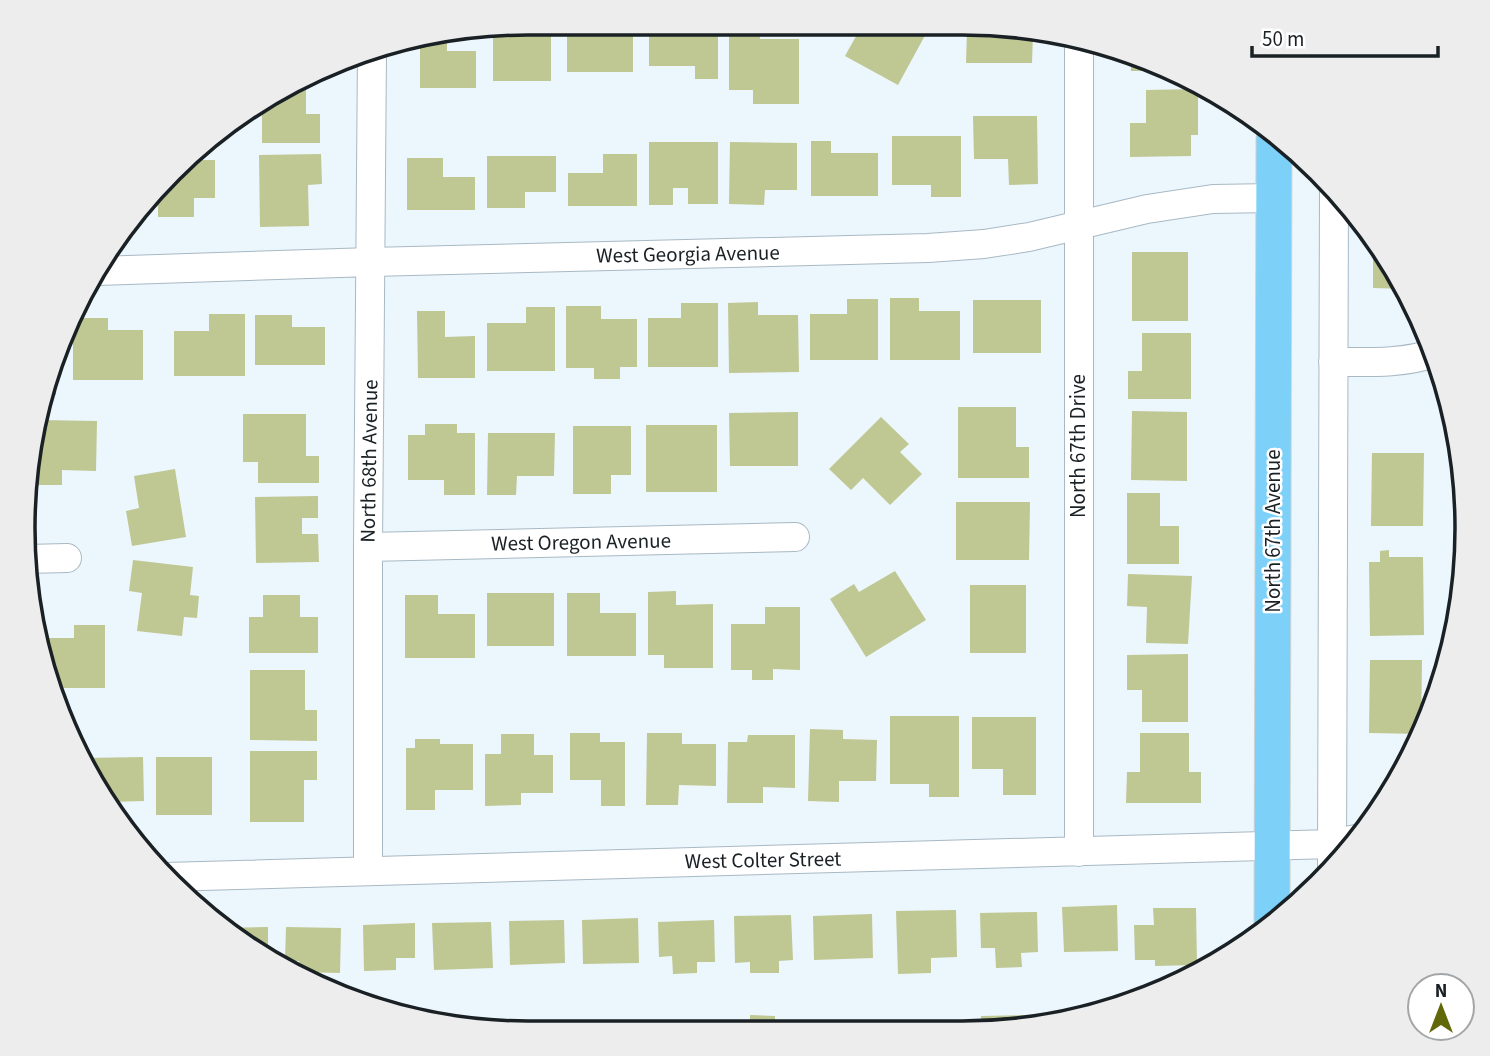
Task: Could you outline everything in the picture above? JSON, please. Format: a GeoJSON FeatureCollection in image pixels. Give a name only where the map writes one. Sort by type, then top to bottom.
{"type":"FeatureCollection","features":[{"type":"Feature","properties":{"kind":"main road","name":"North 67th Avenue"},"geometry":{"type":"LineString","coordinates":[[1272,911],[1274,146]]}},
{"type":"Feature","properties":{"kind":"street","name":"North 67th Drive"},"geometry":{"type":"LineString","coordinates":[[1079,49],[1079,852]]}},
{"type":"Feature","properties":{"kind":"street","name":"North 68th Avenue"},"geometry":{"type":"LineString","coordinates":[[368,870],[372,60]]}},
{"type":"Feature","properties":{"kind":"street","name":"West Georgia Avenue"},"geometry":{"type":"LineString","coordinates":[[108,271],[928,248],[1029,237],[1147,209],[1213,199],[1273,198]]}},
{"type":"Feature","properties":{"kind":"street"},"geometry":{"type":"LineString","coordinates":[[1332,854],[1334,204]]}},
{"type":"Feature","properties":{"kind":"street"},"geometry":{"type":"LineString","coordinates":[[1333,362],[1390,362],[1424,356]]}},
{"type":"Feature","properties":{"kind":"street","name":"West Oregon Avenue"},"geometry":{"type":"LineString","coordinates":[[368,547],[795,537]]}},
{"type":"Feature","properties":{"kind":"street"},"geometry":{"type":"LineString","coordinates":[[36,559],[67,558]]}},
{"type":"Feature","properties":{"kind":"street","name":"West Colter Street"},"geometry":{"type":"LineString","coordinates":[[179,877],[1273,846],[1330,856]]}},
{"type":"Feature","properties":{"kind":"building"},"geometry":{"type":"Polygon","coordinates":[[[551,35],[551,81],[493,81],[493,36],[551,35]]]}},
{"type":"Feature","properties":{"kind":"building"},"geometry":{"type":"Polygon","coordinates":[[[567,35],[633,35],[633,72],[567,72],[567,35]]]}},
{"type":"Feature","properties":{"kind":"building"},"geometry":{"type":"Polygon","coordinates":[[[649,35],[718,35],[718,79],[695,79],[695,66],[649,66],[649,35]]]}},
{"type":"Feature","properties":{"kind":"building"},"geometry":{"type":"Polygon","coordinates":[[[729,35],[760,35],[760,39],[799,39],[799,104],[753,104],[753,90],[729,90],[729,35]]]}},
{"type":"Feature","properties":{"kind":"building"},"geometry":{"type":"Polygon","coordinates":[[[857,35],[925,35],[898,85],[845,56],[857,35]]]}},
{"type":"Feature","properties":{"kind":"building"},"geometry":{"type":"Polygon","coordinates":[[[967,35],[1033,40],[1032,63],[966,63],[967,35]]]}},
{"type":"Feature","properties":{"kind":"building"},"geometry":{"type":"Polygon","coordinates":[[[447,42],[447,51],[476,51],[476,88],[420,88],[420,47],[447,42]]]}},
{"type":"Feature","properties":{"kind":"building"},"geometry":{"type":"Polygon","coordinates":[[[1131,65],[1146,71],[1131,71],[1131,65]]]}},
{"type":"Feature","properties":{"kind":"building"},"geometry":{"type":"Polygon","coordinates":[[[306,88],[306,114],[320,114],[320,143],[262,143],[262,113],[306,88]]]}},
{"type":"Feature","properties":{"kind":"building"},"geometry":{"type":"Polygon","coordinates":[[[1186,89],[1198,95],[1198,135],[1191,135],[1191,156],[1130,157],[1130,123],[1146,123],[1146,90],[1186,89]]]}},
{"type":"Feature","properties":{"kind":"building"},"geometry":{"type":"Polygon","coordinates":[[[973,116],[1037,116],[1038,184],[1009,185],[1008,159],[974,159],[973,116]]]}},
{"type":"Feature","properties":{"kind":"building"},"geometry":{"type":"Polygon","coordinates":[[[892,136],[961,136],[961,197],[931,197],[931,185],[892,185],[892,136]]]}},
{"type":"Feature","properties":{"kind":"building"},"geometry":{"type":"Polygon","coordinates":[[[811,141],[831,141],[831,153],[878,153],[878,196],[811,196],[811,141]]]}},
{"type":"Feature","properties":{"kind":"building"},"geometry":{"type":"Polygon","coordinates":[[[649,142],[718,142],[718,204],[688,204],[688,188],[673,188],[673,205],[649,205],[649,142]]]}},
{"type":"Feature","properties":{"kind":"building"},"geometry":{"type":"Polygon","coordinates":[[[730,142],[797,143],[797,190],[765,190],[764,205],[729,204],[730,142]]]}},
{"type":"Feature","properties":{"kind":"building"},"geometry":{"type":"Polygon","coordinates":[[[321,154],[322,184],[308,185],[309,226],[260,227],[259,155],[321,154]]]}},
{"type":"Feature","properties":{"kind":"building"},"geometry":{"type":"Polygon","coordinates":[[[603,154],[637,154],[637,206],[568,206],[568,173],[603,173],[603,154]]]}},
{"type":"Feature","properties":{"kind":"building"},"geometry":{"type":"Polygon","coordinates":[[[487,156],[556,156],[556,192],[525,192],[525,208],[487,208],[487,156]]]}},
{"type":"Feature","properties":{"kind":"building"},"geometry":{"type":"Polygon","coordinates":[[[407,158],[443,158],[443,177],[475,177],[475,210],[407,210],[407,158]]]}},
{"type":"Feature","properties":{"kind":"building"},"geometry":{"type":"Polygon","coordinates":[[[200,160],[215,160],[215,198],[194,198],[194,217],[158,217],[158,202],[179,179],[200,160]]]}},
{"type":"Feature","properties":{"kind":"building"},"geometry":{"type":"Polygon","coordinates":[[[1132,252],[1188,252],[1188,321],[1132,321],[1132,252]]]}},
{"type":"Feature","properties":{"kind":"building"},"geometry":{"type":"Polygon","coordinates":[[[1373,256],[1393,289],[1373,288],[1373,256]]]}},
{"type":"Feature","properties":{"kind":"building"},"geometry":{"type":"Polygon","coordinates":[[[890,298],[919,298],[919,311],[960,311],[960,360],[890,360],[890,298]]]}},
{"type":"Feature","properties":{"kind":"building"},"geometry":{"type":"Polygon","coordinates":[[[847,299],[878,299],[878,360],[810,360],[810,314],[847,314],[847,299]]]}},
{"type":"Feature","properties":{"kind":"building"},"geometry":{"type":"Polygon","coordinates":[[[973,300],[1041,300],[1041,353],[973,353],[973,300]]]}},
{"type":"Feature","properties":{"kind":"building"},"geometry":{"type":"Polygon","coordinates":[[[758,302],[758,315],[798,315],[799,372],[729,373],[728,303],[758,302]]]}},
{"type":"Feature","properties":{"kind":"building"},"geometry":{"type":"Polygon","coordinates":[[[681,303],[718,303],[718,367],[648,367],[648,318],[681,318],[681,303]]]}},
{"type":"Feature","properties":{"kind":"building"},"geometry":{"type":"Polygon","coordinates":[[[566,306],[601,306],[601,319],[637,319],[637,367],[620,367],[620,379],[594,379],[594,368],[566,368],[566,306]]]}},
{"type":"Feature","properties":{"kind":"building"},"geometry":{"type":"Polygon","coordinates":[[[526,307],[555,307],[555,371],[487,371],[487,323],[526,323],[526,307]]]}},
{"type":"Feature","properties":{"kind":"building"},"geometry":{"type":"Polygon","coordinates":[[[417,311],[445,311],[445,337],[475,336],[475,378],[418,378],[417,311]]]}},
{"type":"Feature","properties":{"kind":"building"},"geometry":{"type":"Polygon","coordinates":[[[209,314],[245,314],[245,376],[174,376],[174,331],[209,331],[209,314]]]}},
{"type":"Feature","properties":{"kind":"building"},"geometry":{"type":"Polygon","coordinates":[[[255,315],[292,315],[292,327],[325,327],[325,365],[255,365],[255,315]]]}},
{"type":"Feature","properties":{"kind":"building"},"geometry":{"type":"Polygon","coordinates":[[[82,318],[108,318],[108,330],[143,330],[143,380],[73,380],[73,339],[82,318]]]}},
{"type":"Feature","properties":{"kind":"building"},"geometry":{"type":"Polygon","coordinates":[[[1142,333],[1191,333],[1191,399],[1128,399],[1128,371],[1142,371],[1142,333]]]}},
{"type":"Feature","properties":{"kind":"building"},"geometry":{"type":"Polygon","coordinates":[[[958,407],[1016,407],[1016,447],[1029,447],[1029,478],[958,478],[958,407]]]}},
{"type":"Feature","properties":{"kind":"building"},"geometry":{"type":"Polygon","coordinates":[[[1132,411],[1187,412],[1187,481],[1131,480],[1132,411]]]}},
{"type":"Feature","properties":{"kind":"building"},"geometry":{"type":"Polygon","coordinates":[[[798,412],[798,466],[730,466],[729,413],[798,412]]]}},
{"type":"Feature","properties":{"kind":"building"},"geometry":{"type":"Polygon","coordinates":[[[243,414],[306,414],[306,456],[319,456],[319,483],[258,483],[258,462],[243,462],[243,414]]]}},
{"type":"Feature","properties":{"kind":"building"},"geometry":{"type":"Polygon","coordinates":[[[881,417],[909,444],[900,452],[922,474],[890,505],[863,478],[851,490],[829,469],[881,417]]]}},
{"type":"Feature","properties":{"kind":"building"},"geometry":{"type":"Polygon","coordinates":[[[47,420],[97,421],[96,471],[62,470],[62,485],[37,485],[47,420]]]}},
{"type":"Feature","properties":{"kind":"building"},"geometry":{"type":"Polygon","coordinates":[[[425,424],[457,424],[457,433],[475,433],[475,495],[444,495],[444,480],[408,480],[408,435],[425,435],[425,424]]]}},
{"type":"Feature","properties":{"kind":"building"},"geometry":{"type":"Polygon","coordinates":[[[646,425],[717,425],[717,492],[646,492],[646,425]]]}},
{"type":"Feature","properties":{"kind":"building"},"geometry":{"type":"Polygon","coordinates":[[[573,426],[631,426],[631,475],[611,475],[611,494],[573,494],[573,426]]]}},
{"type":"Feature","properties":{"kind":"building"},"geometry":{"type":"Polygon","coordinates":[[[488,433],[555,433],[554,476],[517,476],[516,495],[487,495],[488,433]]]}},
{"type":"Feature","properties":{"kind":"building"},"geometry":{"type":"Polygon","coordinates":[[[1372,453],[1424,453],[1423,526],[1371,526],[1372,453]]]}},
{"type":"Feature","properties":{"kind":"building"},"geometry":{"type":"Polygon","coordinates":[[[175,469],[186,537],[132,546],[126,511],[139,508],[134,476],[175,469]]]}},
{"type":"Feature","properties":{"kind":"building"},"geometry":{"type":"Polygon","coordinates":[[[1127,493],[1160,493],[1160,526],[1179,526],[1179,564],[1127,564],[1127,493]]]}},
{"type":"Feature","properties":{"kind":"building"},"geometry":{"type":"Polygon","coordinates":[[[318,496],[318,518],[302,518],[302,534],[318,534],[319,562],[256,563],[255,497],[318,496]]]}},
{"type":"Feature","properties":{"kind":"building"},"geometry":{"type":"Polygon","coordinates":[[[956,502],[1030,502],[1029,560],[956,560],[956,502]]]}},
{"type":"Feature","properties":{"kind":"building"},"geometry":{"type":"Polygon","coordinates":[[[1389,550],[1389,557],[1423,557],[1424,635],[1370,636],[1369,562],[1380,562],[1380,551],[1389,550]]]}},
{"type":"Feature","properties":{"kind":"building"},"geometry":{"type":"Polygon","coordinates":[[[133,560],[193,567],[190,595],[199,596],[197,618],[184,617],[182,636],[137,631],[142,593],[129,591],[133,560]]]}},
{"type":"Feature","properties":{"kind":"building"},"geometry":{"type":"Polygon","coordinates":[[[895,571],[926,620],[866,657],[830,599],[854,584],[859,592],[895,571]]]}},
{"type":"Feature","properties":{"kind":"building"},"geometry":{"type":"Polygon","coordinates":[[[1128,574],[1192,576],[1188,644],[1146,643],[1147,607],[1127,606],[1128,574]]]}},
{"type":"Feature","properties":{"kind":"building"},"geometry":{"type":"Polygon","coordinates":[[[970,585],[1026,585],[1026,653],[970,653],[970,585]]]}},
{"type":"Feature","properties":{"kind":"building"},"geometry":{"type":"Polygon","coordinates":[[[676,591],[676,605],[713,604],[713,668],[664,668],[664,655],[648,655],[648,592],[676,591]]]}},
{"type":"Feature","properties":{"kind":"building"},"geometry":{"type":"Polygon","coordinates":[[[487,593],[554,593],[554,646],[487,646],[487,593]]]}},
{"type":"Feature","properties":{"kind":"building"},"geometry":{"type":"Polygon","coordinates":[[[567,593],[600,593],[600,613],[636,613],[636,656],[567,656],[567,593]]]}},
{"type":"Feature","properties":{"kind":"building"},"geometry":{"type":"Polygon","coordinates":[[[263,595],[300,595],[300,617],[318,617],[318,653],[249,653],[249,617],[263,617],[263,595]]]}},
{"type":"Feature","properties":{"kind":"building"},"geometry":{"type":"Polygon","coordinates":[[[405,595],[438,595],[438,614],[475,614],[475,658],[405,658],[405,595]]]}},
{"type":"Feature","properties":{"kind":"building"},"geometry":{"type":"Polygon","coordinates":[[[765,607],[800,607],[800,670],[773,669],[773,680],[752,680],[752,670],[731,670],[731,624],[765,624],[765,607]]]}},
{"type":"Feature","properties":{"kind":"building"},"geometry":{"type":"Polygon","coordinates":[[[74,625],[105,625],[105,688],[62,688],[48,638],[74,638],[74,625]]]}},
{"type":"Feature","properties":{"kind":"building"},"geometry":{"type":"Polygon","coordinates":[[[1188,654],[1188,722],[1142,722],[1142,690],[1127,690],[1127,655],[1188,654]]]}},
{"type":"Feature","properties":{"kind":"building"},"geometry":{"type":"Polygon","coordinates":[[[1370,660],[1422,660],[1421,706],[1409,734],[1369,733],[1370,660]]]}},
{"type":"Feature","properties":{"kind":"building"},"geometry":{"type":"Polygon","coordinates":[[[250,670],[305,670],[305,710],[317,710],[317,741],[250,740],[250,670]]]}},
{"type":"Feature","properties":{"kind":"building"},"geometry":{"type":"Polygon","coordinates":[[[890,716],[959,716],[959,797],[929,797],[929,784],[890,784],[890,716]]]}},
{"type":"Feature","properties":{"kind":"building"},"geometry":{"type":"Polygon","coordinates":[[[972,717],[1036,717],[1036,795],[1003,795],[1003,769],[972,769],[972,717]]]}},
{"type":"Feature","properties":{"kind":"building"},"geometry":{"type":"Polygon","coordinates":[[[810,729],[843,730],[843,739],[877,740],[876,781],[839,781],[839,802],[808,801],[810,729]]]}},
{"type":"Feature","properties":{"kind":"building"},"geometry":{"type":"Polygon","coordinates":[[[570,733],[600,733],[600,742],[625,742],[625,806],[601,806],[601,780],[570,780],[570,733]]]}},
{"type":"Feature","properties":{"kind":"building"},"geometry":{"type":"Polygon","coordinates":[[[647,733],[682,733],[682,744],[716,744],[716,786],[679,785],[678,805],[646,805],[647,733]]]}},
{"type":"Feature","properties":{"kind":"building"},"geometry":{"type":"Polygon","coordinates":[[[1140,733],[1189,733],[1189,772],[1201,772],[1201,803],[1126,803],[1127,772],[1140,772],[1140,733]]]}},
{"type":"Feature","properties":{"kind":"building"},"geometry":{"type":"Polygon","coordinates":[[[501,734],[534,734],[534,755],[553,755],[553,793],[521,793],[521,805],[485,806],[485,754],[501,754],[501,734]]]}},
{"type":"Feature","properties":{"kind":"building"},"geometry":{"type":"Polygon","coordinates":[[[748,735],[795,735],[795,788],[763,787],[763,803],[727,803],[728,742],[747,742],[748,735]]]}},
{"type":"Feature","properties":{"kind":"building"},"geometry":{"type":"Polygon","coordinates":[[[415,739],[440,739],[440,744],[473,744],[473,790],[435,790],[435,810],[406,810],[406,748],[415,748],[415,739]]]}},
{"type":"Feature","properties":{"kind":"building"},"geometry":{"type":"Polygon","coordinates":[[[250,751],[317,751],[317,780],[304,780],[304,822],[250,822],[250,751]]]}},
{"type":"Feature","properties":{"kind":"building"},"geometry":{"type":"Polygon","coordinates":[[[143,757],[144,801],[118,802],[92,758],[143,757]]]}},
{"type":"Feature","properties":{"kind":"building"},"geometry":{"type":"Polygon","coordinates":[[[156,757],[212,757],[212,815],[156,815],[156,757]]]}},
{"type":"Feature","properties":{"kind":"building"},"geometry":{"type":"Polygon","coordinates":[[[1117,905],[1118,951],[1064,952],[1062,907],[1117,905]]]}},
{"type":"Feature","properties":{"kind":"building"},"geometry":{"type":"Polygon","coordinates":[[[1153,908],[1196,908],[1197,961],[1189,965],[1155,966],[1155,960],[1135,960],[1134,925],[1154,925],[1153,908]]]}},
{"type":"Feature","properties":{"kind":"building"},"geometry":{"type":"Polygon","coordinates":[[[956,910],[957,957],[931,958],[931,973],[898,974],[896,911],[956,910]]]}},
{"type":"Feature","properties":{"kind":"building"},"geometry":{"type":"Polygon","coordinates":[[[1037,912],[1038,952],[1021,953],[1022,967],[996,968],[995,948],[981,948],[980,913],[1037,912]]]}},
{"type":"Feature","properties":{"kind":"building"},"geometry":{"type":"Polygon","coordinates":[[[872,914],[873,958],[814,960],[813,916],[872,914]]]}},
{"type":"Feature","properties":{"kind":"building"},"geometry":{"type":"Polygon","coordinates":[[[791,915],[793,960],[779,961],[779,973],[750,973],[750,962],[735,963],[734,916],[791,915]]]}},
{"type":"Feature","properties":{"kind":"building"},"geometry":{"type":"Polygon","coordinates":[[[638,918],[639,963],[583,964],[582,920],[638,918]]]}},
{"type":"Feature","properties":{"kind":"building"},"geometry":{"type":"Polygon","coordinates":[[[564,920],[565,963],[510,965],[509,921],[564,920]]]}},
{"type":"Feature","properties":{"kind":"building"},"geometry":{"type":"Polygon","coordinates":[[[714,920],[715,962],[697,962],[697,973],[673,974],[672,956],[659,957],[658,922],[714,920]]]}},
{"type":"Feature","properties":{"kind":"building"},"geometry":{"type":"Polygon","coordinates":[[[491,922],[493,968],[434,970],[432,923],[491,922]]]}},
{"type":"Feature","properties":{"kind":"building"},"geometry":{"type":"Polygon","coordinates":[[[415,923],[415,958],[396,958],[396,970],[364,971],[363,925],[415,923]]]}},
{"type":"Feature","properties":{"kind":"building"},"geometry":{"type":"Polygon","coordinates":[[[268,927],[268,947],[254,938],[240,928],[268,927]]]}},
{"type":"Feature","properties":{"kind":"building"},"geometry":{"type":"Polygon","coordinates":[[[286,927],[341,928],[340,973],[315,972],[299,964],[299,961],[285,957],[286,927]]]}},
{"type":"Feature","properties":{"kind":"building"},"geometry":{"type":"Polygon","coordinates":[[[750,1015],[775,1016],[775,1021],[750,1021],[750,1015]]]}},
{"type":"Feature","properties":{"kind":"building"},"geometry":{"type":"Polygon","coordinates":[[[1028,1015],[981,1020],[981,1016],[1028,1015]]]}}]}
